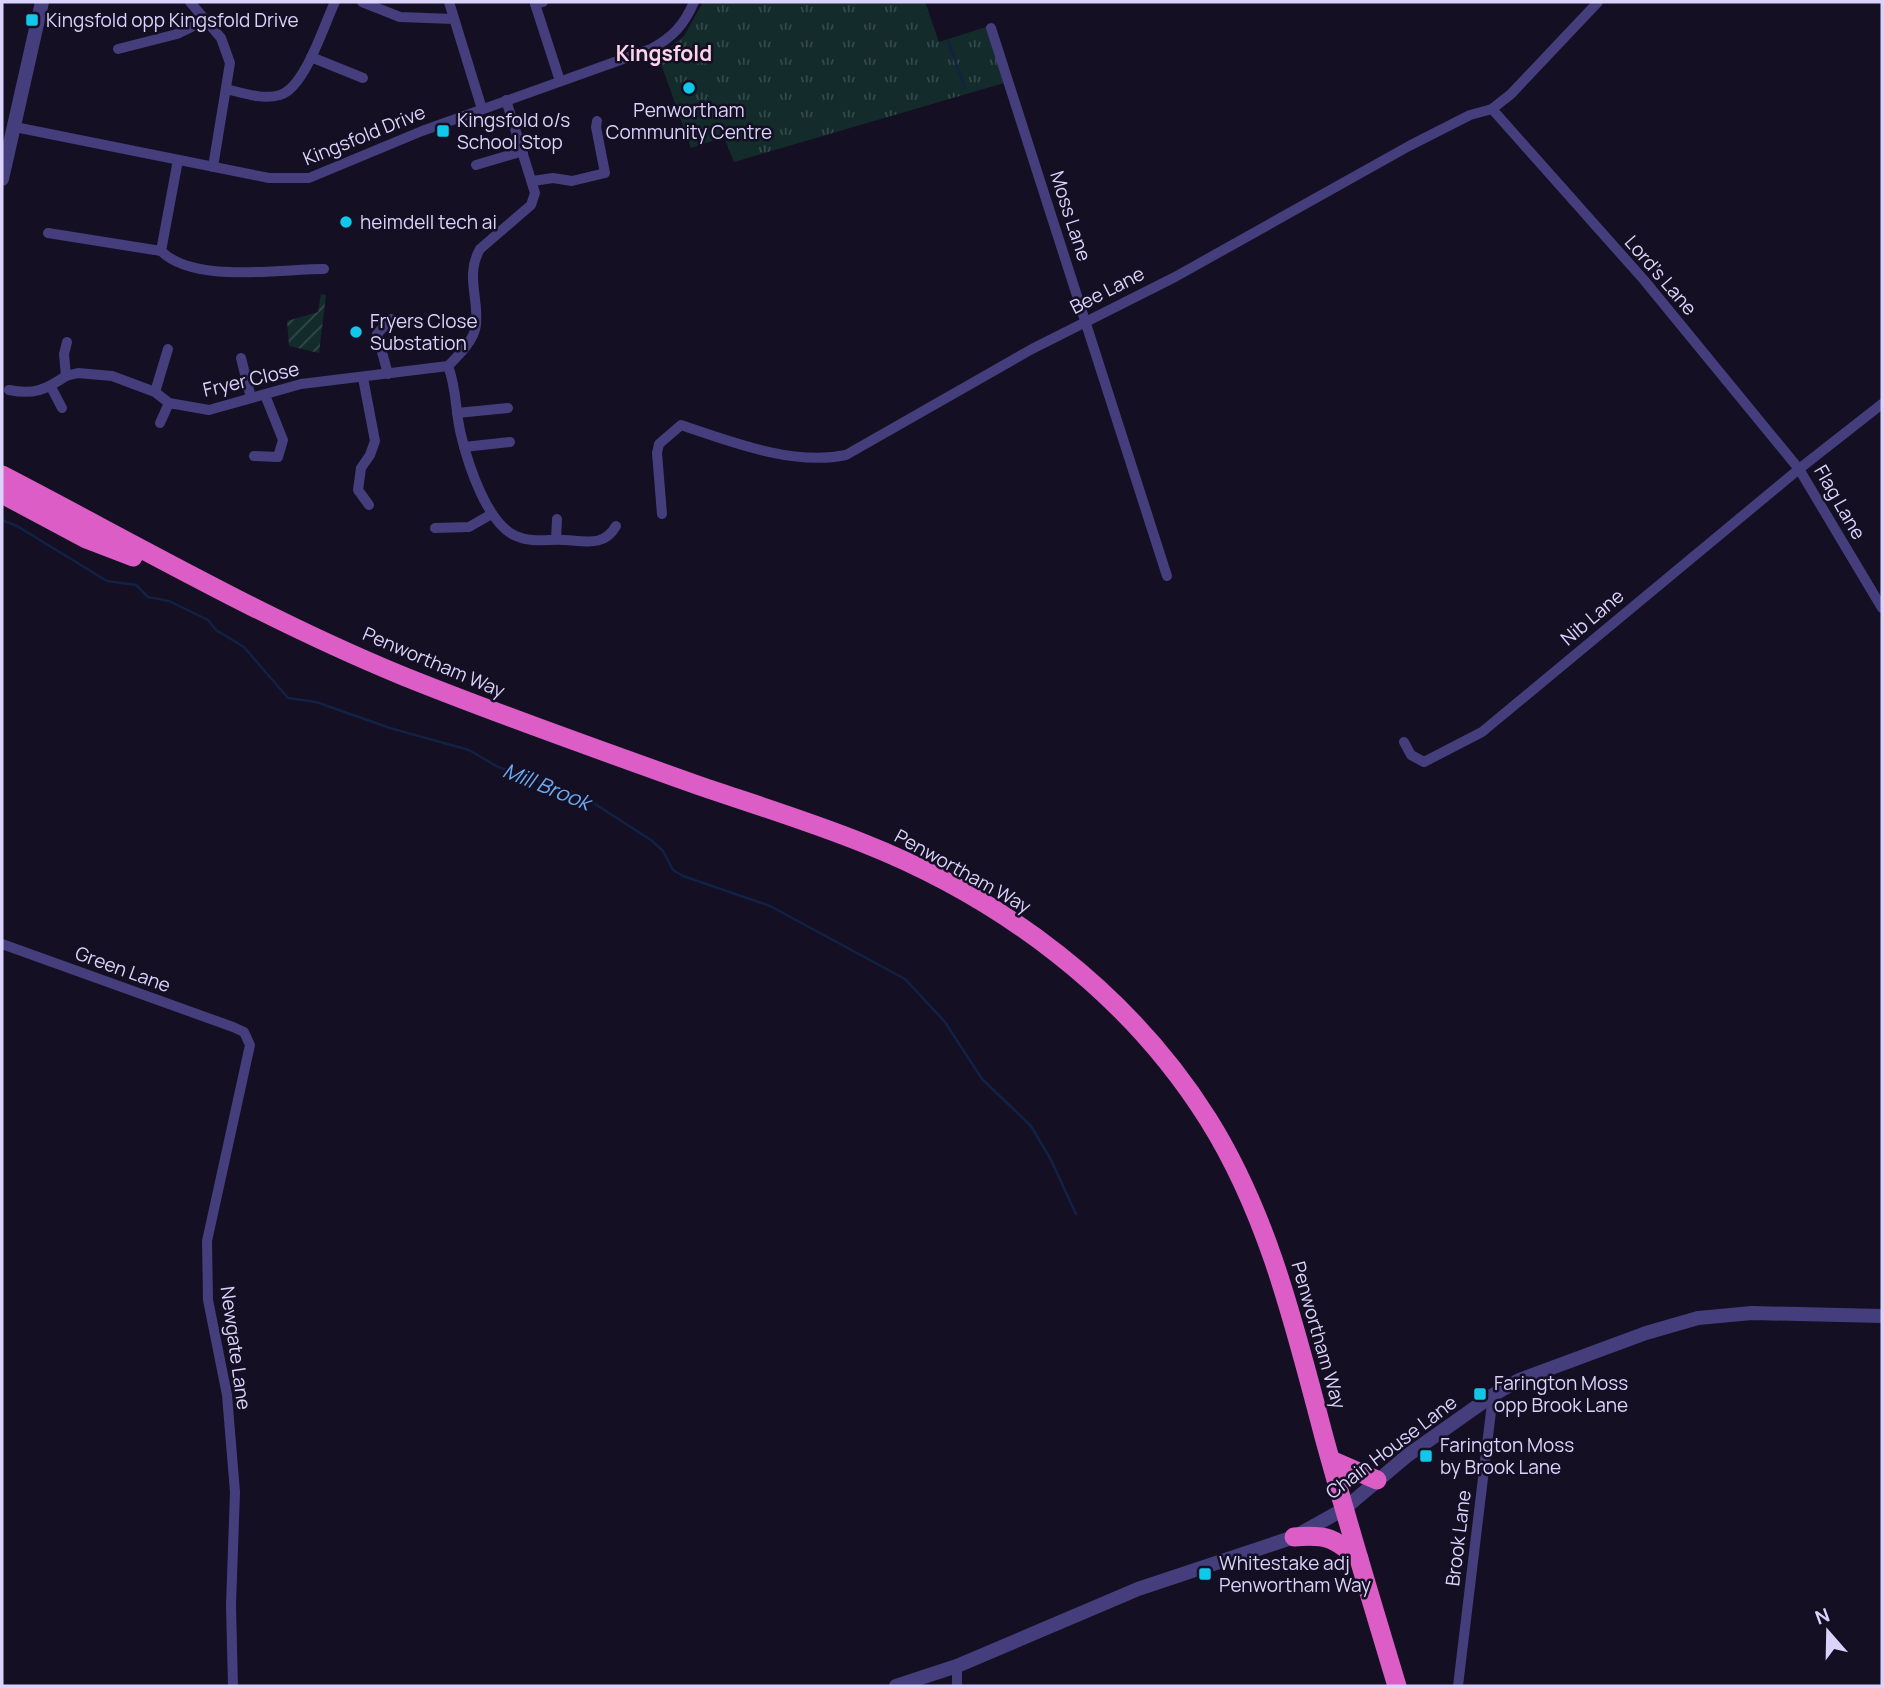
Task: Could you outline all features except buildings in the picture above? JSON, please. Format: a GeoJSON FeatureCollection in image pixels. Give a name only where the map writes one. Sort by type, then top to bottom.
{"type":"FeatureCollection","features":[{"type":"Feature","properties":{"kind":"highway","name":"Penwortham Way"},"geometry":{"type":"LineString","coordinates":[[2,475],[194,578],[397,673],[514,720],[865,844],[1000,913],[1079,970],[1124,1012],[1161,1054],[1208,1119],[1248,1193],[1281,1280],[1344,1509],[1397,1686]]}},
{"type":"Feature","properties":{"kind":"highway","name":"Penwortham Way"},"geometry":{"type":"LineString","coordinates":[[7,500],[103,546],[194,578]]}},
{"type":"Feature","properties":{"kind":"highway"},"geometry":{"type":"LineString","coordinates":[[1331,1460],[1377,1480]]}},
{"type":"Feature","properties":{"kind":"highway"},"geometry":{"type":"LineString","coordinates":[[1294,1537],[1317,1535],[1336,1539],[1359,1559]]}},
{"type":"Feature","properties":{"kind":"street"},"geometry":{"type":"LineString","coordinates":[[2,179],[42,2]]}},
{"type":"Feature","properties":{"kind":"street"},"geometry":{"type":"LineString","coordinates":[[190,2],[204,21],[214,27],[226,47],[230,63],[213,167]]}},
{"type":"Feature","properties":{"kind":"street"},"geometry":{"type":"LineString","coordinates":[[226,89],[258,97],[282,95],[293,88],[311,57],[335,2]]}},
{"type":"Feature","properties":{"kind":"street"},"geometry":{"type":"LineString","coordinates":[[362,2],[400,17],[453,19]]}},
{"type":"Feature","properties":{"kind":"street"},"geometry":{"type":"LineString","coordinates":[[449,2],[482,109]]}},
{"type":"Feature","properties":{"kind":"street"},"geometry":{"type":"LineString","coordinates":[[543,2],[535,4],[560,81]]}},
{"type":"Feature","properties":{"kind":"street","name":"Kingsfold Drive"},"geometry":{"type":"LineString","coordinates":[[15,127],[269,178],[309,178],[482,109],[651,49],[671,38],[681,28],[694,2]]}},
{"type":"Feature","properties":{"kind":"street","name":"Bee Lane"},"geometry":{"type":"LineString","coordinates":[[662,514],[657,453],[659,444],[681,425],[784,454],[831,458],[846,455],[1086,320],[1186,271],[1409,146],[1471,115],[1492,109],[1511,94],[1598,2]]}},
{"type":"Feature","properties":{"kind":"street"},"geometry":{"type":"LineString","coordinates":[[118,49],[177,34],[204,21]]}},
{"type":"Feature","properties":{"kind":"street","name":"Moss Lane"},"geometry":{"type":"LineString","coordinates":[[991,28],[1167,576]]}},
{"type":"Feature","properties":{"kind":"street"},"geometry":{"type":"LineString","coordinates":[[311,57],[363,78]]}},
{"type":"Feature","properties":{"kind":"street"},"geometry":{"type":"LineString","coordinates":[[506,100],[535,192],[531,205],[480,249],[475,257],[472,273],[475,327],[462,352],[448,366],[456,386],[457,413],[464,447],[490,515],[505,531],[519,538],[599,542],[609,538],[615,526]]}},
{"type":"Feature","properties":{"kind":"street","name":"Lord's Lane"},"geometry":{"type":"LineString","coordinates":[[1492,109],[1644,280],[1799,469]]}},
{"type":"Feature","properties":{"kind":"street"},"geometry":{"type":"LineString","coordinates":[[533,181],[553,178],[572,181],[605,173],[597,121]]}},
{"type":"Feature","properties":{"kind":"street"},"geometry":{"type":"LineString","coordinates":[[476,165],[523,151]]}},
{"type":"Feature","properties":{"kind":"street"},"geometry":{"type":"LineString","coordinates":[[161,251],[178,160]]}},
{"type":"Feature","properties":{"kind":"street"},"geometry":{"type":"LineString","coordinates":[[48,233],[161,251],[171,260],[221,272],[241,274],[267,270],[324,269]]}},
{"type":"Feature","properties":{"kind":"street"},"geometry":{"type":"LineString","coordinates":[[365,334],[377,334],[391,319]]}},
{"type":"Feature","properties":{"kind":"street"},"geometry":{"type":"LineString","coordinates":[[377,334],[388,374]]}},
{"type":"Feature","properties":{"kind":"street"},"geometry":{"type":"LineString","coordinates":[[66,376],[67,342]]}},
{"type":"Feature","properties":{"kind":"street"},"geometry":{"type":"LineString","coordinates":[[156,392],[167,349]]}},
{"type":"Feature","properties":{"kind":"street"},"geometry":{"type":"LineString","coordinates":[[241,358],[251,398]]}},
{"type":"Feature","properties":{"kind":"street","name":"Fryer Close"},"geometry":{"type":"LineString","coordinates":[[169,403],[209,410],[301,384],[448,366]]}},
{"type":"Feature","properties":{"kind":"street"},"geometry":{"type":"LineString","coordinates":[[9,390],[30,394],[78,373],[112,376],[156,392],[169,403],[160,423]]}},
{"type":"Feature","properties":{"kind":"street"},"geometry":{"type":"LineString","coordinates":[[363,378],[375,441],[360,468],[358,490],[369,505]]}},
{"type":"Feature","properties":{"kind":"street"},"geometry":{"type":"LineString","coordinates":[[51,387],[62,408]]}},
{"type":"Feature","properties":{"kind":"street"},"geometry":{"type":"LineString","coordinates":[[254,456],[278,457],[283,440],[265,395]]}},
{"type":"Feature","properties":{"kind":"street","name":"Flag Lane"},"geometry":{"type":"LineString","coordinates":[[1882,404],[1799,469],[1882,608]]}},
{"type":"Feature","properties":{"kind":"street"},"geometry":{"type":"LineString","coordinates":[[457,413],[508,408]]}},
{"type":"Feature","properties":{"kind":"street"},"geometry":{"type":"LineString","coordinates":[[464,447],[510,442]]}},
{"type":"Feature","properties":{"kind":"street","name":"Nib Lane"},"geometry":{"type":"LineString","coordinates":[[1404,742],[1411,755],[1424,762],[1482,732],[1799,469]]}},
{"type":"Feature","properties":{"kind":"street"},"geometry":{"type":"LineString","coordinates":[[435,528],[469,527],[490,515]]}},
{"type":"Feature","properties":{"kind":"street"},"geometry":{"type":"LineString","coordinates":[[556,539],[557,519]]}},
{"type":"Feature","properties":{"kind":"street","name":"Green Lane"},"geometry":{"type":"LineString","coordinates":[[2,944],[233,1027]]}},
{"type":"Feature","properties":{"kind":"street","name":"Newgate Lane"},"geometry":{"type":"LineString","coordinates":[[233,1027],[244,1032],[250,1050],[207,1241],[208,1300],[227,1395],[235,1492],[231,1600],[233,1686]]}},
{"type":"Feature","properties":{"kind":"street","name":"Chain House Lane"},"geometry":{"type":"LineString","coordinates":[[896,1686],[957,1666],[1138,1589],[1294,1537],[1344,1509],[1377,1480],[1493,1395],[1532,1375],[1646,1333],[1698,1318],[1752,1313],[1882,1316]]}},
{"type":"Feature","properties":{"kind":"street","name":"Brook Lane"},"geometry":{"type":"LineString","coordinates":[[1458,1686],[1493,1395]]}},
{"type":"Feature","properties":{"kind":"street"},"geometry":{"type":"LineString","coordinates":[[957,1666],[957,1686]]}},
{"type":"Feature","properties":{"kind":"green space"},"geometry":{"type":"Polygon","coordinates":[[[703,2],[925,2],[939,42],[986,27],[1004,83],[734,162],[724,137],[691,148],[660,61],[660,55],[684,36],[703,2]]]}},
{"type":"Feature","properties":{"kind":"green space"},"geometry":{"type":"Polygon","coordinates":[[[321,294],[326,295],[319,353],[289,346],[287,321],[318,312],[321,294]]]}},
{"type":"Feature","properties":{"kind":"waterway"},"geometry":{"type":"LineString","coordinates":[[948,41],[965,88]]}},
{"type":"Feature","properties":{"kind":"waterway","name":"Mill Brook"},"geometry":{"type":"LineString","coordinates":[[2,520],[17,526],[107,581],[136,585],[148,597],[169,601],[208,620],[216,630],[244,647],[288,698],[316,702],[390,728],[469,750],[498,767],[581,795],[651,840],[663,851],[673,870],[683,876],[770,906],[905,979],[945,1022],[982,1079],[1031,1126],[1051,1160],[1076,1214]]}},
{"type":"Feature","properties":{"kind":"place","name":"Kingsfold opp Kingsfold Drive"},"geometry":{"type":"Point","coordinates":[32,20]}},
{"type":"Feature","properties":{"kind":"place","name":"Penwortham Community Centre"},"geometry":{"type":"Point","coordinates":[689,88]}},
{"type":"Feature","properties":{"kind":"place","name":"Kingsfold o/s School Stop"},"geometry":{"type":"Point","coordinates":[443,131]}},
{"type":"Feature","properties":{"kind":"place","name":"heimdell tech ai"},"geometry":{"type":"Point","coordinates":[346,222]}},
{"type":"Feature","properties":{"kind":"place","name":"Fryers Close Substation"},"geometry":{"type":"Point","coordinates":[356,332]}},
{"type":"Feature","properties":{"kind":"place","name":"Farington Moss opp Brook Lane"},"geometry":{"type":"Point","coordinates":[1480,1394]}},
{"type":"Feature","properties":{"kind":"place","name":"Farington Moss by Brook Lane"},"geometry":{"type":"Point","coordinates":[1426,1456]}},
{"type":"Feature","properties":{"kind":"place","name":"Whitestake adj Penwortham Way"},"geometry":{"type":"Point","coordinates":[1205,1574]}},
{"type":"Feature","properties":{"kind":"district","name":"Kingsfold"},"geometry":{"type":"Point","coordinates":[664,53]}}]}
